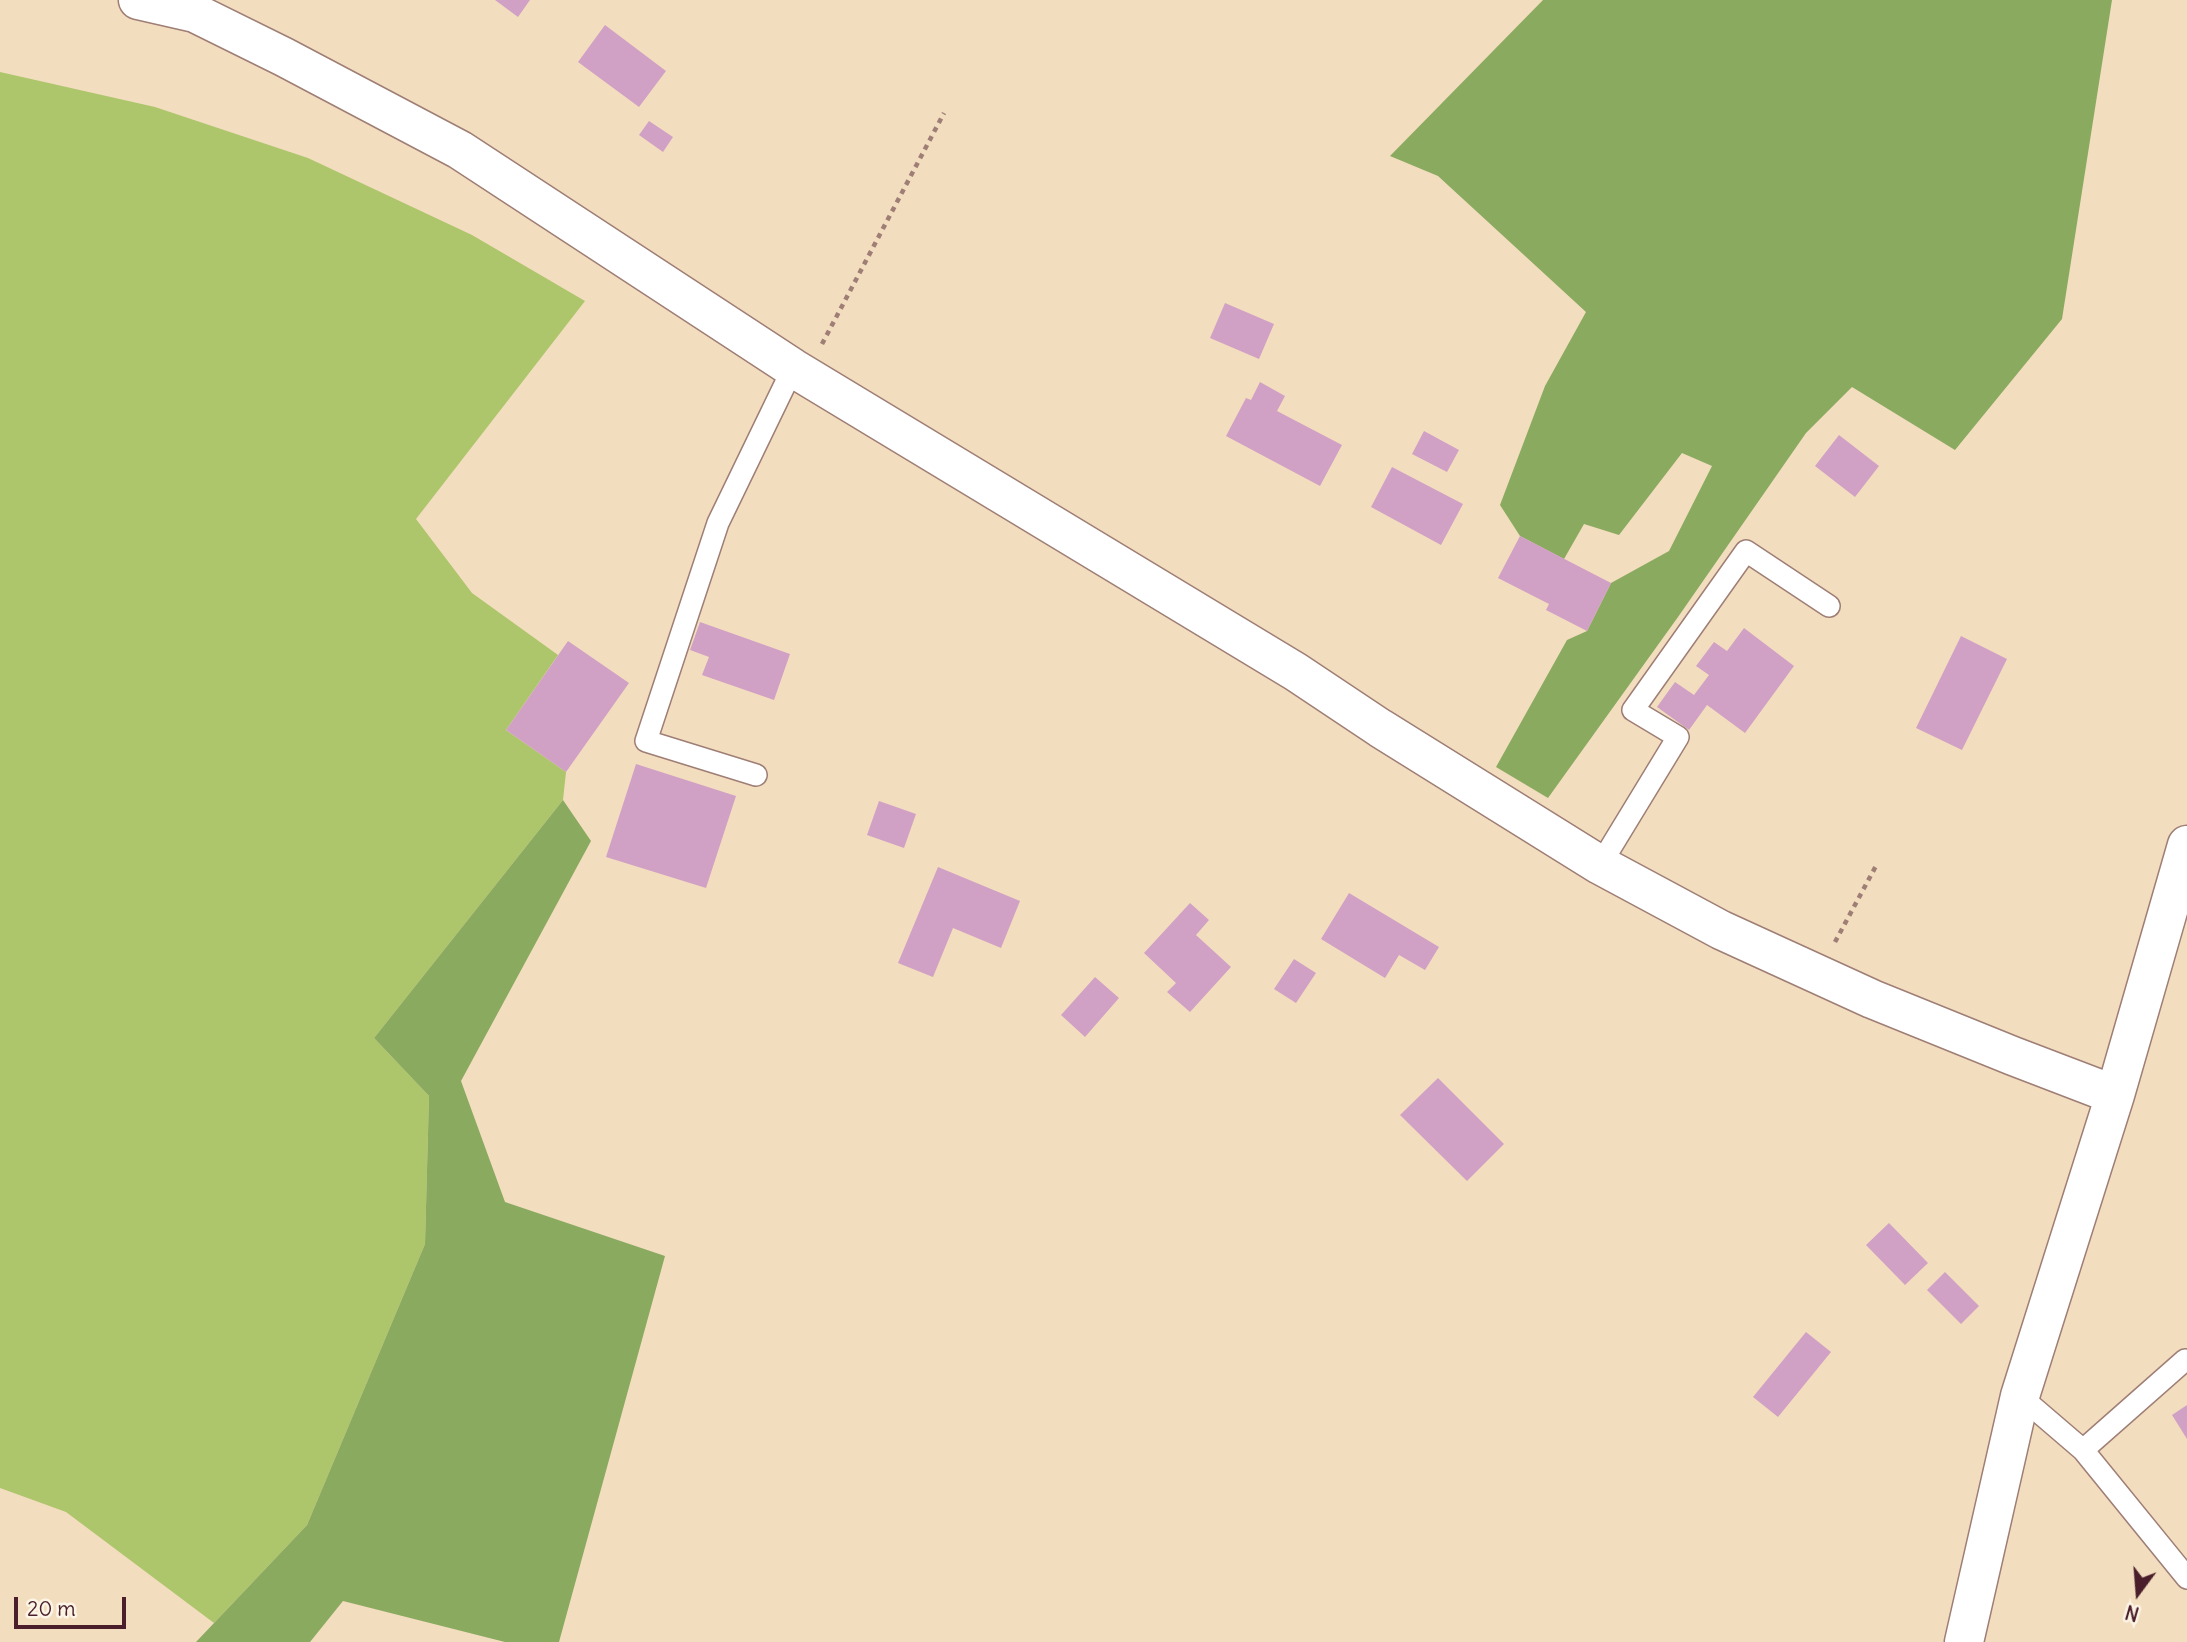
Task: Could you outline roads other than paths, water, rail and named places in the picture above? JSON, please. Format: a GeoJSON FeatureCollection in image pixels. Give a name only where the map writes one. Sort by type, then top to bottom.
{"type":"FeatureCollection","features":[{"type":"Feature","properties":{"kind":"main road"},"geometry":{"type":"LineString","coordinates":[[138,0],[195,13],[460,150],[799,372],[1296,672],[1380,728],[1600,865],[1721,930],[1818,974],[2000,1051],[2115,1095]]}},
{"type":"Feature","properties":{"kind":"main road"},"geometry":{"type":"LineString","coordinates":[[1964,1642],[2020,1396],[2115,1095],[2187,845]]}},
{"type":"Feature","properties":{"kind":"lane"},"geometry":{"type":"LineString","coordinates":[[756,775],[646,741],[718,523],[799,372]]}},
{"type":"Feature","properties":{"kind":"lane"},"geometry":{"type":"LineString","coordinates":[[1600,865],[1678,737],[1633,710],[1746,551],[1829,606]]}},
{"type":"Feature","properties":{"kind":"lane"},"geometry":{"type":"LineString","coordinates":[[2083,1450],[2185,1360]]}},
{"type":"Feature","properties":{"kind":"lane"},"geometry":{"type":"LineString","coordinates":[[2020,1396],[2083,1450],[2187,1578]]}}]}
